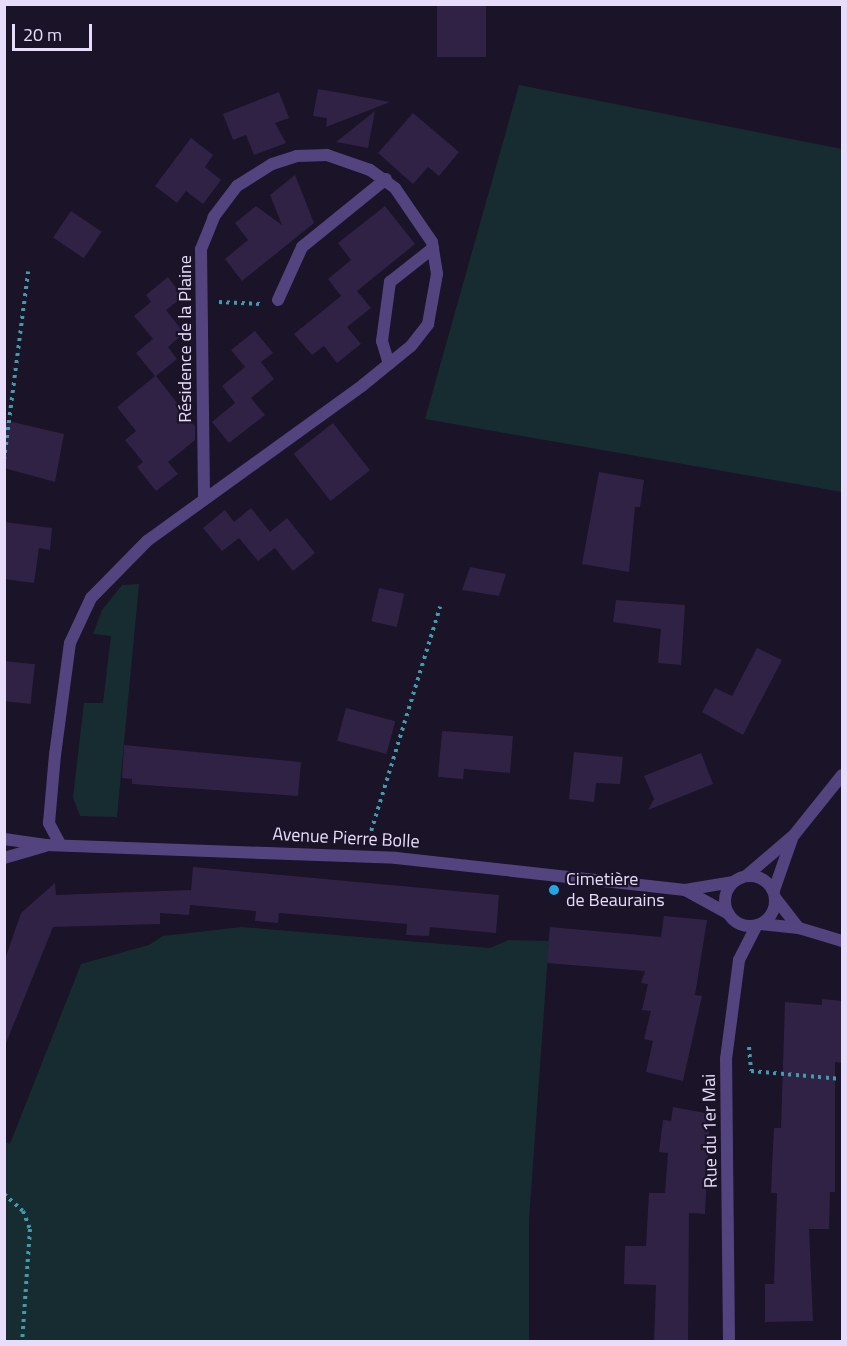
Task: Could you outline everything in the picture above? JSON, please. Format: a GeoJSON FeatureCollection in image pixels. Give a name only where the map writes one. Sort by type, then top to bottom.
{"type":"FeatureCollection","features":[{"type":"Feature","properties":{"kind":"street","name":"Résidence de la Plaine"},"geometry":{"type":"LineString","coordinates":[[327,155],[386,179],[418,216],[433,248],[437,274],[428,324],[389,364],[204,496],[201,249],[214,217],[237,186],[272,164],[297,156],[327,155]]}},
{"type":"Feature","properties":{"kind":"street"},"geometry":{"type":"LineString","coordinates":[[278,300],[302,247],[386,179]]}},
{"type":"Feature","properties":{"kind":"street"},"geometry":{"type":"LineString","coordinates":[[389,364],[382,341],[390,282],[433,248]]}},
{"type":"Feature","properties":{"kind":"street"},"geometry":{"type":"LineString","coordinates":[[60,844],[49,823],[55,755],[70,643],[80,617],[116,570],[204,496]]}},
{"type":"Feature","properties":{"kind":"street"},"geometry":{"type":"LineString","coordinates":[[843,775],[794,835],[746,876],[733,882],[725,897],[729,914],[738,923],[799,928],[843,941]]}},
{"type":"Feature","properties":{"kind":"street"},"geometry":{"type":"LineString","coordinates":[[759,925],[774,909],[775,894],[794,835]]}},
{"type":"Feature","properties":{"kind":"street","name":"Avenue Pierre Bolle"},"geometry":{"type":"LineString","coordinates":[[4,839],[46,845],[396,858],[685,890],[733,882]]}},
{"type":"Feature","properties":{"kind":"street"},"geometry":{"type":"LineString","coordinates":[[4,858],[46,845]]}},
{"type":"Feature","properties":{"kind":"street"},"geometry":{"type":"LineString","coordinates":[[746,876],[757,876],[775,894],[799,928]]}},
{"type":"Feature","properties":{"kind":"street","name":"Avenue Pierre Bolle"},"geometry":{"type":"LineString","coordinates":[[685,890],[729,914]]}},
{"type":"Feature","properties":{"kind":"street","name":"Rue du 1er Mai"},"geometry":{"type":"LineString","coordinates":[[729,1341],[726,1059],[739,960],[759,925]]}},
{"type":"Feature","properties":{"kind":"path"},"geometry":{"type":"LineString","coordinates":[[4,460],[28,272]]}},
{"type":"Feature","properties":{"kind":"path"},"geometry":{"type":"LineString","coordinates":[[203,301],[254,306],[278,300]]}},
{"type":"Feature","properties":{"kind":"path"},"geometry":{"type":"LineString","coordinates":[[375,818],[440,607]]}},
{"type":"Feature","properties":{"kind":"path"},"geometry":{"type":"LineString","coordinates":[[749,1043],[750,1071],[843,1079]]}},
{"type":"Feature","properties":{"kind":"path"},"geometry":{"type":"LineString","coordinates":[[4,1194],[23,1211],[30,1229],[22,1341]]}},
{"type":"Feature","properties":{"kind":"green space"},"geometry":{"type":"Polygon","coordinates":[[[519,85],[842,149],[842,492],[425,419],[519,85]]]}},
{"type":"Feature","properties":{"kind":"green space"},"geometry":{"type":"Polygon","coordinates":[[[139,584],[117,817],[80,816],[73,797],[84,703],[103,703],[111,636],[93,634],[102,610],[122,585],[139,584]]]}},
{"type":"Feature","properties":{"kind":"green space"},"geometry":{"type":"Polygon","coordinates":[[[242,927],[490,948],[509,940],[549,941],[529,1220],[529,1341],[5,1342],[5,1142],[10,1144],[81,964],[149,945],[163,936],[242,927]]]}},
{"type":"Feature","properties":{"kind":"building"},"geometry":{"type":"Polygon","coordinates":[[[437,4],[486,4],[486,57],[437,57],[437,4]]]}},
{"type":"Feature","properties":{"kind":"building"},"geometry":{"type":"Polygon","coordinates":[[[318,89],[390,102],[326,127],[327,118],[313,116],[318,89]]]}},
{"type":"Feature","properties":{"kind":"building"},"geometry":{"type":"Polygon","coordinates":[[[279,92],[289,118],[275,123],[286,143],[254,155],[246,135],[233,140],[223,114],[279,92]]]}},
{"type":"Feature","properties":{"kind":"building"},"geometry":{"type":"Polygon","coordinates":[[[375,111],[368,148],[336,142],[375,111]]]}},
{"type":"Feature","properties":{"kind":"building"},"geometry":{"type":"Polygon","coordinates":[[[413,113],[459,152],[439,176],[428,167],[413,184],[378,153],[413,113]]]}},
{"type":"Feature","properties":{"kind":"building"},"geometry":{"type":"Polygon","coordinates":[[[191,138],[213,155],[205,167],[221,180],[203,204],[186,191],[177,203],[155,186],[191,138]]]}},
{"type":"Feature","properties":{"kind":"building"},"geometry":{"type":"Polygon","coordinates":[[[295,175],[314,223],[242,281],[225,259],[248,240],[235,223],[256,206],[282,225],[270,195],[295,175]]]}},
{"type":"Feature","properties":{"kind":"building"},"geometry":{"type":"Polygon","coordinates":[[[385,206],[415,244],[357,291],[371,308],[347,327],[361,344],[337,363],[324,346],[312,355],[294,334],[341,296],[328,279],[351,260],[338,243],[385,206]]]}},
{"type":"Feature","properties":{"kind":"building"},"geometry":{"type":"Polygon","coordinates":[[[71,211],[102,232],[84,258],[53,238],[71,211]]]}},
{"type":"Feature","properties":{"kind":"building"},"geometry":{"type":"Polygon","coordinates":[[[168,277],[183,297],[166,310],[184,333],[168,347],[177,359],[156,376],[195,426],[195,440],[168,462],[178,474],[156,491],[137,467],[143,462],[125,440],[136,431],[117,407],[155,376],[136,353],[153,339],[134,316],[151,302],[146,295],[168,277]]]}},
{"type":"Feature","properties":{"kind":"building"},"geometry":{"type":"Polygon","coordinates":[[[255,331],[273,353],[261,362],[274,379],[251,398],[265,415],[229,443],[212,422],[235,403],[222,386],[245,367],[231,350],[255,331]]]}},
{"type":"Feature","properties":{"kind":"building"},"geometry":{"type":"Polygon","coordinates":[[[4,420],[64,434],[55,482],[4,468],[4,420]]]}},
{"type":"Feature","properties":{"kind":"building"},"geometry":{"type":"Polygon","coordinates":[[[333,423],[370,470],[331,501],[294,454],[333,423]]]}},
{"type":"Feature","properties":{"kind":"building"},"geometry":{"type":"Polygon","coordinates":[[[599,472],[644,480],[640,507],[635,507],[629,572],[582,564],[599,472]]]}},
{"type":"Feature","properties":{"kind":"building"},"geometry":{"type":"Polygon","coordinates":[[[251,508],[270,532],[287,518],[315,553],[293,571],[275,548],[258,561],[239,538],[222,551],[203,528],[225,510],[234,522],[251,508]]]}},
{"type":"Feature","properties":{"kind":"building"},"geometry":{"type":"Polygon","coordinates":[[[4,522],[52,528],[50,550],[39,548],[34,583],[4,579],[4,522]]]}},
{"type":"Feature","properties":{"kind":"building"},"geometry":{"type":"Polygon","coordinates":[[[470,567],[506,574],[499,596],[462,590],[470,567]]]}},
{"type":"Feature","properties":{"kind":"building"},"geometry":{"type":"Polygon","coordinates":[[[379,588],[404,594],[397,627],[371,621],[379,588]]]}},
{"type":"Feature","properties":{"kind":"building"},"geometry":{"type":"Polygon","coordinates":[[[616,600],[685,605],[681,665],[658,663],[661,629],[613,622],[616,600]]]}},
{"type":"Feature","properties":{"kind":"building"},"geometry":{"type":"Polygon","coordinates":[[[757,648],[782,660],[743,735],[702,712],[715,688],[732,696],[757,648]]]}},
{"type":"Feature","properties":{"kind":"building"},"geometry":{"type":"Polygon","coordinates":[[[4,661],[35,664],[31,704],[4,701],[4,661]]]}},
{"type":"Feature","properties":{"kind":"building"},"geometry":{"type":"Polygon","coordinates":[[[346,708],[395,721],[386,754],[337,741],[346,708]]]}},
{"type":"Feature","properties":{"kind":"building"},"geometry":{"type":"Polygon","coordinates":[[[442,731],[513,736],[510,773],[464,769],[463,779],[438,777],[442,731]]]}},
{"type":"Feature","properties":{"kind":"building"},"geometry":{"type":"Polygon","coordinates":[[[124,745],[301,762],[298,796],[132,784],[132,779],[122,778],[124,745]]]}},
{"type":"Feature","properties":{"kind":"building"},"geometry":{"type":"Polygon","coordinates":[[[574,752],[623,757],[620,784],[596,783],[594,802],[569,799],[574,752]]]}},
{"type":"Feature","properties":{"kind":"building"},"geometry":{"type":"Polygon","coordinates":[[[701,753],[713,784],[648,810],[654,799],[644,776],[701,753]]]}},
{"type":"Feature","properties":{"kind":"building"},"geometry":{"type":"Polygon","coordinates":[[[193,867],[499,895],[496,933],[430,927],[429,936],[406,935],[407,924],[279,913],[278,923],[255,921],[256,911],[190,905],[189,915],[160,913],[160,924],[53,927],[4,1048],[4,962],[21,913],[55,883],[56,895],[191,890],[190,903],[193,867]]]}},
{"type":"Feature","properties":{"kind":"building"},"geometry":{"type":"Polygon","coordinates":[[[664,916],[707,920],[695,995],[702,996],[683,1081],[646,1072],[653,1041],[644,1039],[651,1011],[642,1010],[648,984],[641,983],[645,971],[547,963],[550,927],[661,937],[664,916]]]}},
{"type":"Feature","properties":{"kind":"building"},"geometry":{"type":"Polygon","coordinates":[[[822,999],[843,1001],[843,1063],[835,1062],[835,1192],[830,1192],[829,1229],[809,1229],[813,1321],[765,1322],[765,1284],[774,1284],[777,1193],[771,1193],[772,1167],[774,1128],[781,1128],[785,1002],[822,1005],[822,999]]]}},
{"type":"Feature","properties":{"kind":"building"},"geometry":{"type":"Polygon","coordinates":[[[673,1107],[710,1114],[705,1214],[689,1213],[688,1341],[654,1341],[656,1285],[624,1284],[625,1246],[646,1246],[649,1193],[665,1193],[668,1153],[659,1152],[663,1120],[671,1121],[673,1107]]]}},
{"type":"Feature","properties":{"kind":"place","name":"Cimetière de Beaurains"},"geometry":{"type":"Point","coordinates":[554,890]}}]}
